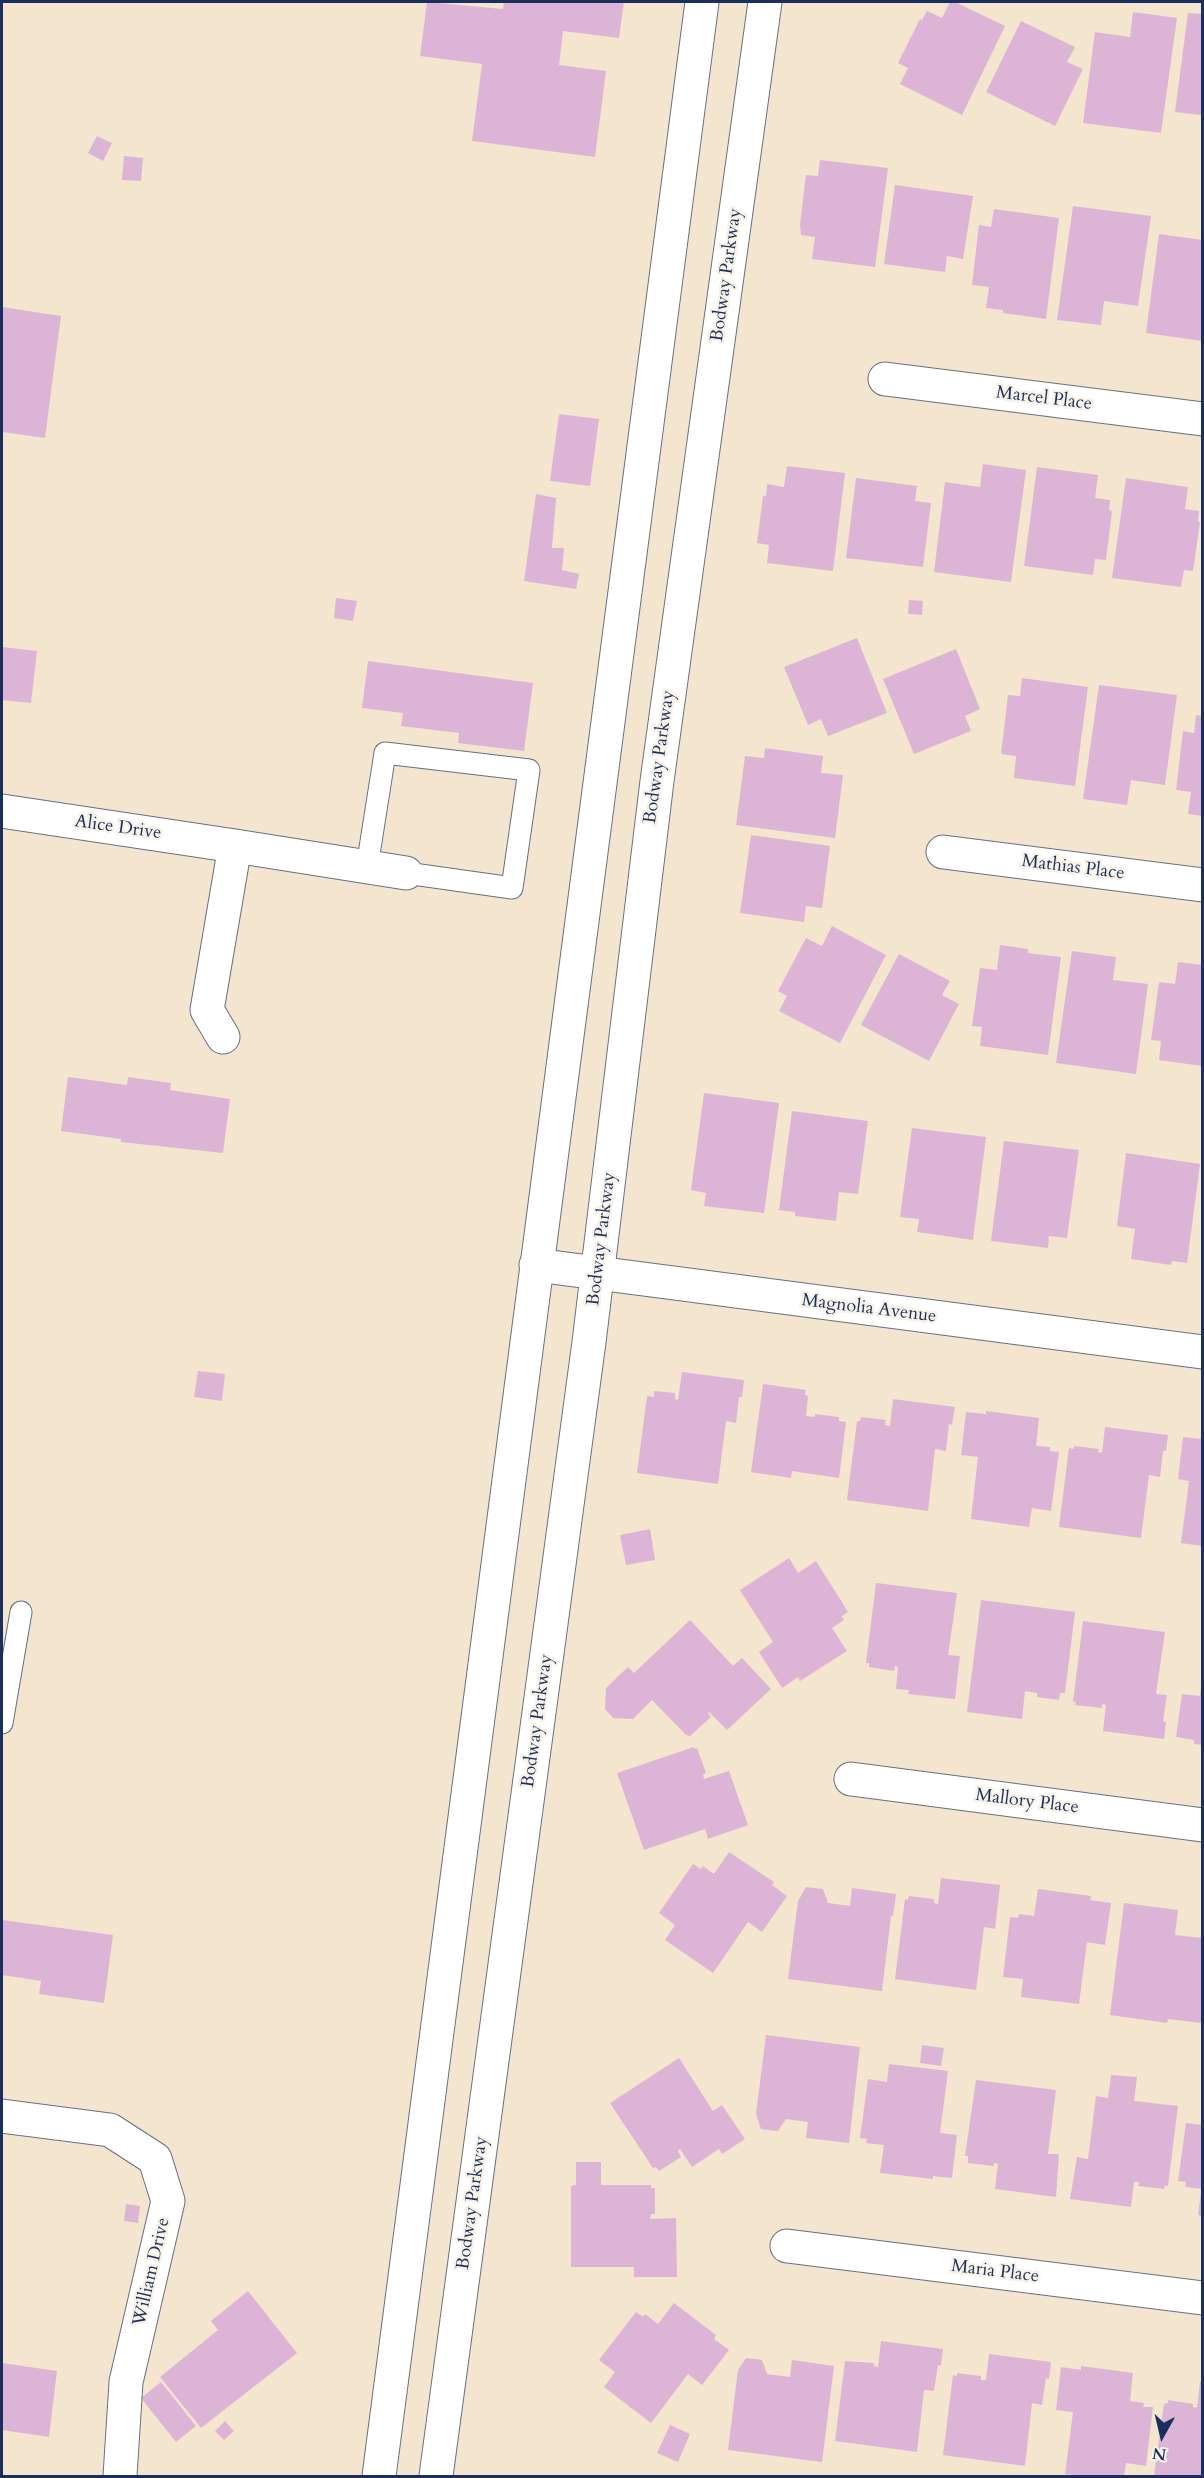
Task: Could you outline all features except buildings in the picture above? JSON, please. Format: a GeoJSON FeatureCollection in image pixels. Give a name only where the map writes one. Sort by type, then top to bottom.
{"type":"FeatureCollection","features":[{"type":"Feature","properties":{"kind":"street"},"geometry":{"type":"LineString","coordinates":[[379,2476],[702,2]]}},
{"type":"Feature","properties":{"kind":"street","name":"Bodway Parkway"},"geometry":{"type":"LineString","coordinates":[[436,2476],[598,1273],[657,781],[765,2]]}},
{"type":"Feature","properties":{"kind":"street","name":"Marcel Place"},"geometry":{"type":"LineString","coordinates":[[885,379],[1203,419]]}},
{"type":"Feature","properties":{"kind":"street","name":"Alice Drive"},"geometry":{"type":"LineString","coordinates":[[2,811],[406,873]]}},
{"type":"Feature","properties":{"kind":"street"},"geometry":{"type":"LineString","coordinates":[[223,1037],[207,1010],[236,846]]}},
{"type":"Feature","properties":{"kind":"street","name":"Mathias Place"},"geometry":{"type":"LineString","coordinates":[[943,852],[1203,885]]}},
{"type":"Feature","properties":{"kind":"street","name":"Magnolia Avenue"},"geometry":{"type":"LineString","coordinates":[[536,1265],[1203,1352]]}},
{"type":"Feature","properties":{"kind":"street","name":"Mallory Place"},"geometry":{"type":"LineString","coordinates":[[851,1779],[1203,1825]]}},
{"type":"Feature","properties":{"kind":"street","name":"William Drive"},"geometry":{"type":"LineString","coordinates":[[2,2116],[110,2130],[155,2159],[168,2201],[126,2382],[120,2476]]}},
{"type":"Feature","properties":{"kind":"street","name":"Maria Place"},"geometry":{"type":"LineString","coordinates":[[787,2246],[1203,2298]]}},
{"type":"Feature","properties":{"kind":"lane"},"geometry":{"type":"LineString","coordinates":[[367,867],[386,753],[529,770],[512,888],[406,873]]}},
{"type":"Feature","properties":{"kind":"lane"},"geometry":{"type":"LineString","coordinates":[[2,1723],[21,1612]]}}]}
